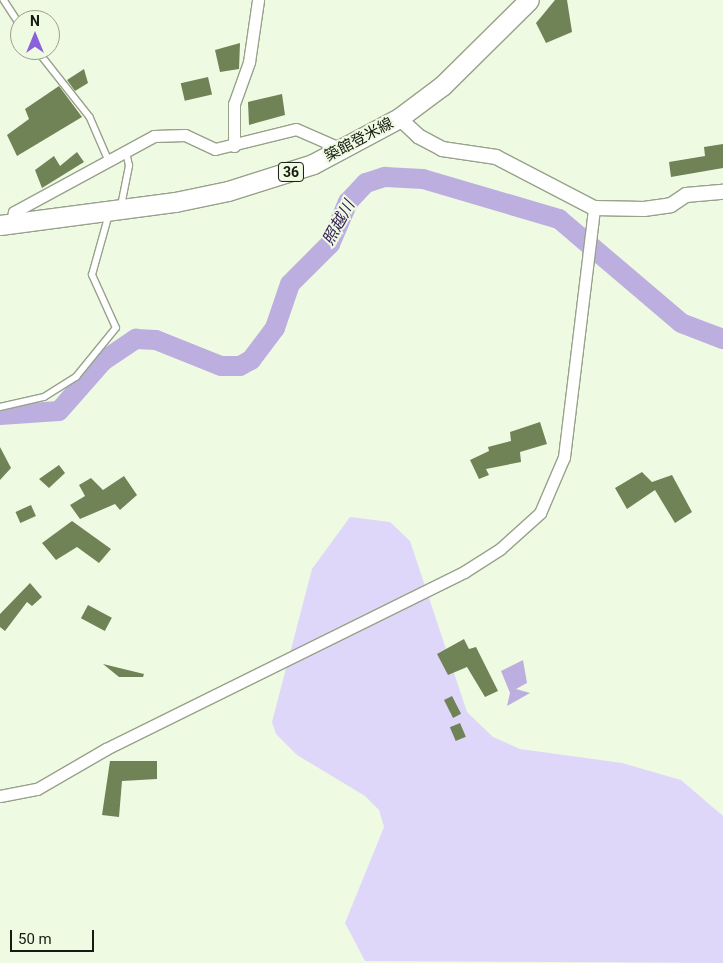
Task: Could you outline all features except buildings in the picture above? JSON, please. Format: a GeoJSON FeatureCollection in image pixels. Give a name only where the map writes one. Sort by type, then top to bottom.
{"type":"FeatureCollection","features":[{"type":"Feature","properties":{"kind":"main road","name":"築館登米線"},"geometry":{"type":"LineString","coordinates":[[6,224],[115,211],[228,191],[344,150],[399,118],[485,48],[529,0]]}},
{"type":"Feature","properties":{"kind":"street"},"geometry":{"type":"LineString","coordinates":[[234,146],[234,104],[250,62],[258,0]]}},
{"type":"Feature","properties":{"kind":"street"},"geometry":{"type":"LineString","coordinates":[[399,118],[418,136],[442,149],[496,157],[594,208],[644,209],[671,205],[686,195],[723,192]]}},
{"type":"Feature","properties":{"kind":"street"},"geometry":{"type":"LineString","coordinates":[[6,224],[14,212],[154,136],[185,135],[214,149],[234,146],[296,129],[344,150]]}},
{"type":"Feature","properties":{"kind":"street"},"geometry":{"type":"LineString","coordinates":[[0,796],[36,789],[106,749],[464,572],[500,550],[540,513],[564,457],[586,260],[594,208]]}},
{"type":"Feature","properties":{"kind":"lane"},"geometry":{"type":"LineString","coordinates":[[45,60],[90,117],[109,161]]}},
{"type":"Feature","properties":{"kind":"lane"},"geometry":{"type":"LineString","coordinates":[[0,407],[44,397],[76,376],[116,328],[92,275],[129,166],[126,152]]}},
{"type":"Feature","properties":{"kind":"shaded area"},"geometry":{"type":"Polygon","coordinates":[[[350,517],[390,522],[410,541],[467,712],[493,737],[520,749],[622,763],[681,780],[723,816],[723,963],[365,961],[345,923],[384,827],[379,810],[365,796],[297,755],[276,734],[272,722],[312,569],[350,517]]]}},
{"type":"Feature","properties":{"kind":"shaded area"},"geometry":{"type":"Polygon","coordinates":[[[523,660],[527,683],[516,689],[530,693],[507,706],[510,693],[501,671],[523,660]]]}},
{"type":"Feature","properties":{"kind":"waterway","name":"照越川"},"geometry":{"type":"LineString","coordinates":[[0,415],[59,411],[103,361],[136,339],[156,340],[221,366],[240,366],[251,360],[275,328],[290,284],[330,244],[348,202],[366,183],[385,177],[423,179],[559,219],[681,323],[723,339]]}}]}
